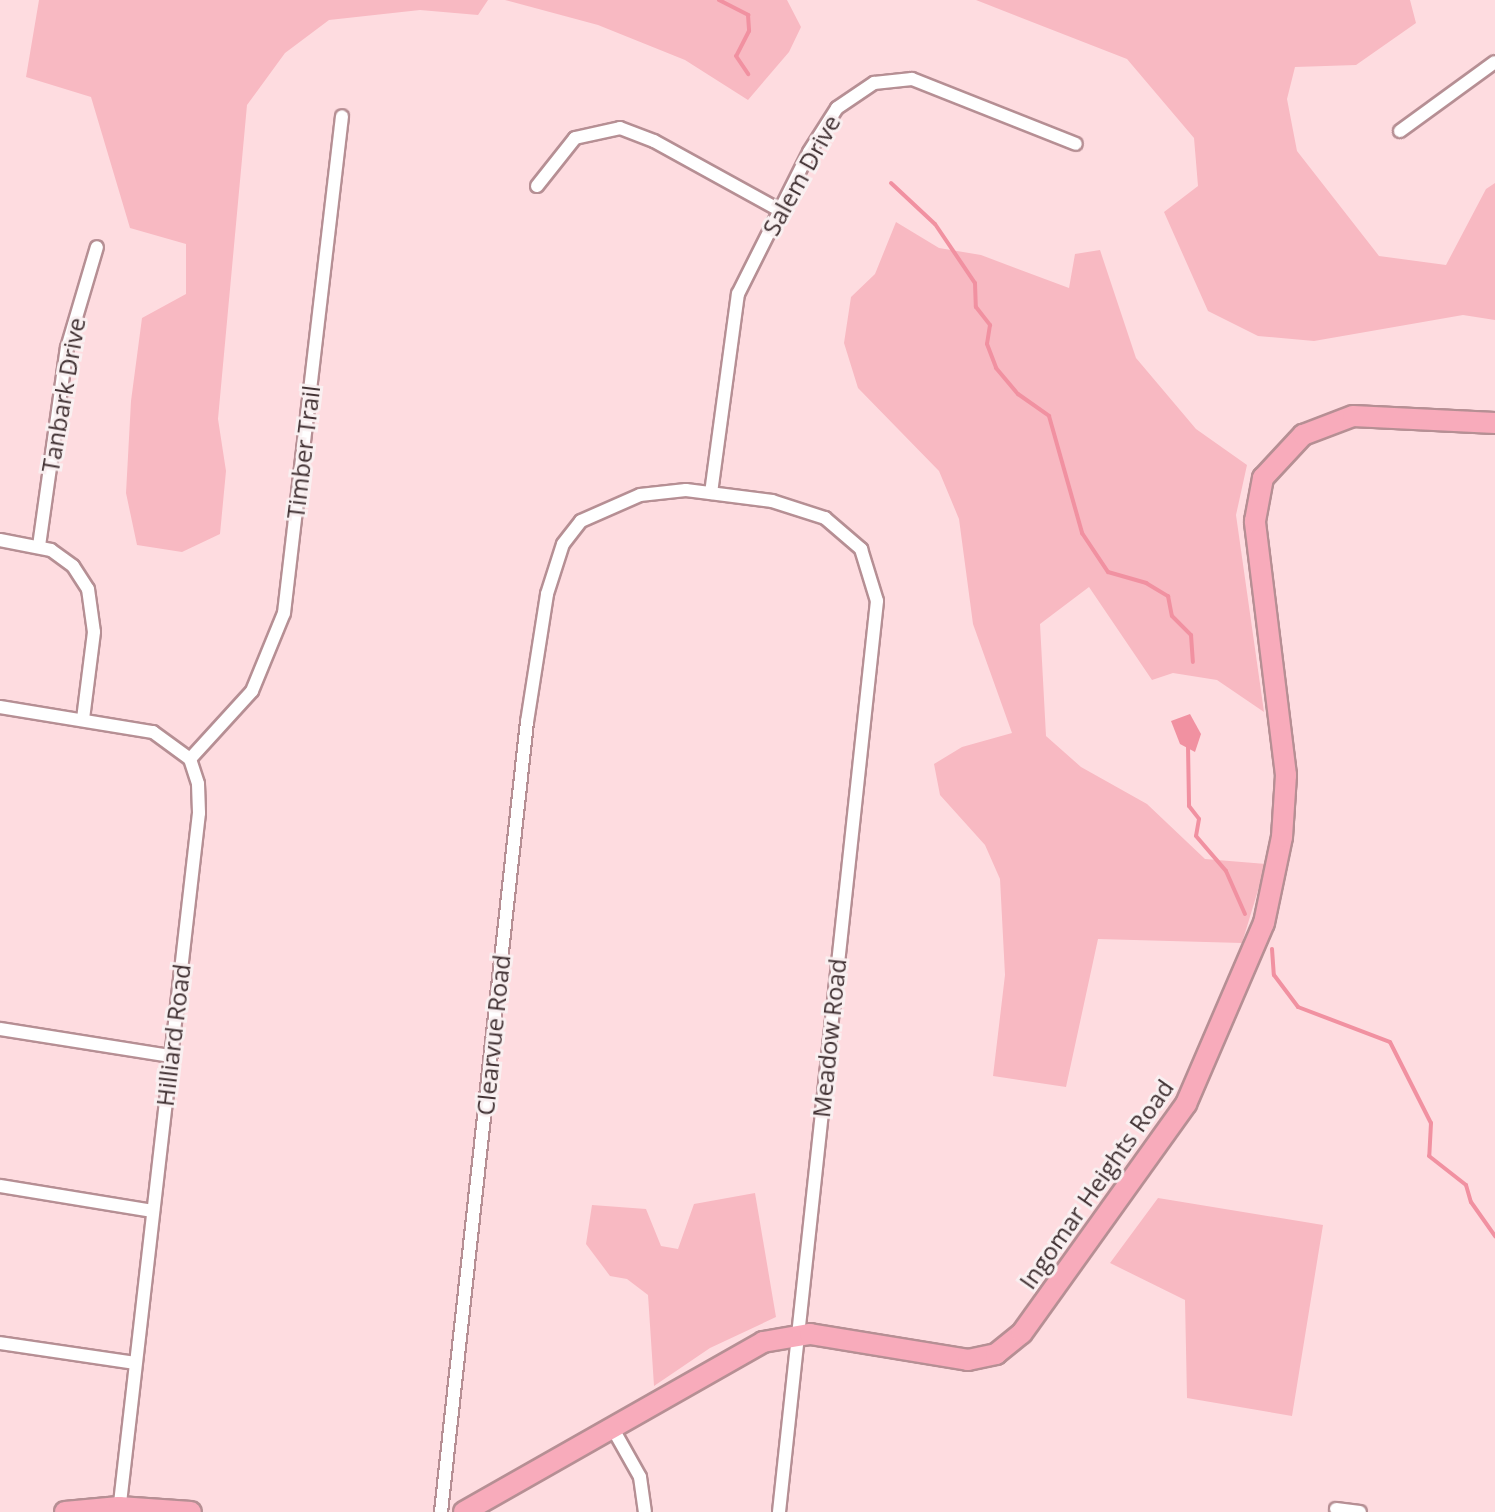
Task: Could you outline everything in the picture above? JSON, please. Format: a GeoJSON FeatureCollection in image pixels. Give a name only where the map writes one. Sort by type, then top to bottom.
{"type":"FeatureCollection","features":[{"type":"Feature","properties":{"kind":"main road","name":"Ingomar Heights Road"},"geometry":{"type":"LineString","coordinates":[[464,1512],[613,1429],[743,1350],[795,1334],[968,1360],[996,1354],[1022,1333],[1186,1104],[1264,923],[1278,864],[1286,775],[1255,521],[1263,478],[1303,435],[1353,416],[1385,413],[1495,423]]}},
{"type":"Feature","properties":{"kind":"main road"},"geometry":{"type":"LineString","coordinates":[[65,1512],[191,1512]]}},
{"type":"Feature","properties":{"kind":"street"},"geometry":{"type":"LineString","coordinates":[[1400,131],[1495,62]]}},
{"type":"Feature","properties":{"kind":"street","name":"Salem Drive"},"geometry":{"type":"LineString","coordinates":[[711,493],[733,310],[779,210],[837,108],[874,83],[893,78],[933,84],[1076,144]]}},
{"type":"Feature","properties":{"kind":"street","name":"Timber Trail"},"geometry":{"type":"LineString","coordinates":[[190,759],[252,691],[284,613],[342,116]]}},
{"type":"Feature","properties":{"kind":"street"},"geometry":{"type":"LineString","coordinates":[[537,186],[575,138],[620,128],[654,141],[779,210]]}},
{"type":"Feature","properties":{"kind":"street","name":"Tanbark Drive"},"geometry":{"type":"LineString","coordinates":[[39,546],[67,348],[97,247]]}},
{"type":"Feature","properties":{"kind":"street","name":"Clearvue Road"},"geometry":{"type":"LineString","coordinates":[[441,1512],[527,722],[556,560],[581,521],[605,506],[654,491],[711,493]]}},
{"type":"Feature","properties":{"kind":"street","name":"Meadow Road"},"geometry":{"type":"LineString","coordinates":[[711,493],[772,501],[825,518],[852,537],[868,565],[877,619],[795,1334],[779,1512]]}},
{"type":"Feature","properties":{"kind":"street"},"geometry":{"type":"LineString","coordinates":[[0,540],[39,546],[73,566],[92,603],[94,632],[83,719]]}},
{"type":"Feature","properties":{"kind":"street"},"geometry":{"type":"LineString","coordinates":[[0,707],[153,732],[190,759]]}},
{"type":"Feature","properties":{"kind":"street","name":"Hilliard Road"},"geometry":{"type":"LineString","coordinates":[[119,1510],[199,813],[198,784],[190,759]]}},
{"type":"Feature","properties":{"kind":"street"},"geometry":{"type":"LineString","coordinates":[[0,1029],[170,1056]]}},
{"type":"Feature","properties":{"kind":"street"},"geometry":{"type":"LineString","coordinates":[[0,1186],[153,1211]]}},
{"type":"Feature","properties":{"kind":"street"},"geometry":{"type":"LineString","coordinates":[[0,1343],[135,1363]]}},
{"type":"Feature","properties":{"kind":"street"},"geometry":{"type":"LineString","coordinates":[[613,1429],[640,1477],[645,1512]]}},
{"type":"Feature","properties":{"kind":"street"},"geometry":{"type":"LineString","coordinates":[[1336,1509],[1360,1512]]}},
{"type":"Feature","properties":{"kind":"shaded area"},"geometry":{"type":"Polygon","coordinates":[[[39,0],[488,0],[478,15],[420,10],[329,20],[285,53],[247,105],[218,419],[226,471],[220,534],[182,552],[137,545],[126,493],[131,401],[142,318],[186,294],[186,244],[130,228],[91,97],[26,77],[39,0]]]}},
{"type":"Feature","properties":{"kind":"shaded area"},"geometry":{"type":"Polygon","coordinates":[[[505,0],[787,0],[801,27],[789,52],[748,100],[685,60],[598,25],[505,0]]]}},
{"type":"Feature","properties":{"kind":"shaded area"},"geometry":{"type":"Polygon","coordinates":[[[976,0],[1410,0],[1416,23],[1356,65],[1295,67],[1287,99],[1297,151],[1379,256],[1446,265],[1486,189],[1495,183],[1495,320],[1463,315],[1314,341],[1258,336],[1208,311],[1164,212],[1198,186],[1194,138],[1127,59],[976,0]]]}},
{"type":"Feature","properties":{"kind":"shaded area"},"geometry":{"type":"Polygon","coordinates":[[[896,222],[939,248],[981,255],[1069,288],[1075,254],[1100,250],[1136,358],[1196,429],[1247,465],[1236,515],[1264,712],[1217,680],[1173,673],[1152,680],[1089,587],[1040,624],[1046,736],[1081,767],[1147,804],[1205,859],[1266,864],[1242,943],[1098,939],[1066,1087],[993,1076],[1005,975],[1000,879],[985,845],[940,795],[934,764],[962,747],[1012,733],[973,624],[959,519],[939,471],[858,388],[844,343],[851,297],[875,274],[896,222]]]}},
{"type":"Feature","properties":{"kind":"shaded area"},"geometry":{"type":"Polygon","coordinates":[[[1190,714],[1201,734],[1195,752],[1180,744],[1171,721],[1190,714]]]}},
{"type":"Feature","properties":{"kind":"shaded area"},"geometry":{"type":"Polygon","coordinates":[[[755,1193],[776,1317],[710,1348],[654,1386],[648,1295],[627,1279],[610,1276],[586,1244],[592,1205],[646,1209],[661,1246],[678,1249],[694,1204],[755,1193]]]}},
{"type":"Feature","properties":{"kind":"shaded area"},"geometry":{"type":"Polygon","coordinates":[[[1158,1198],[1323,1225],[1292,1416],[1187,1398],[1185,1300],[1110,1263],[1158,1198]]]}},
{"type":"Feature","properties":{"kind":"waterway"},"geometry":{"type":"LineString","coordinates":[[719,0],[748,15],[749,31],[736,56],[748,74]]}},
{"type":"Feature","properties":{"kind":"waterway"},"geometry":{"type":"LineString","coordinates":[[891,183],[935,224],[975,283],[976,307],[990,325],[987,344],[996,368],[1018,394],[1049,416],[1082,533],[1108,572],[1146,583],[1168,596],[1172,616],[1191,635],[1193,662]]}},
{"type":"Feature","properties":{"kind":"waterway"},"geometry":{"type":"LineString","coordinates":[[1188,746],[1189,806],[1199,819],[1196,836],[1226,871],[1245,914]]}},
{"type":"Feature","properties":{"kind":"waterway"},"geometry":{"type":"LineString","coordinates":[[1272,949],[1274,975],[1298,1007],[1390,1042],[1431,1123],[1429,1156],[1466,1185],[1471,1202],[1495,1236]]}}]}
